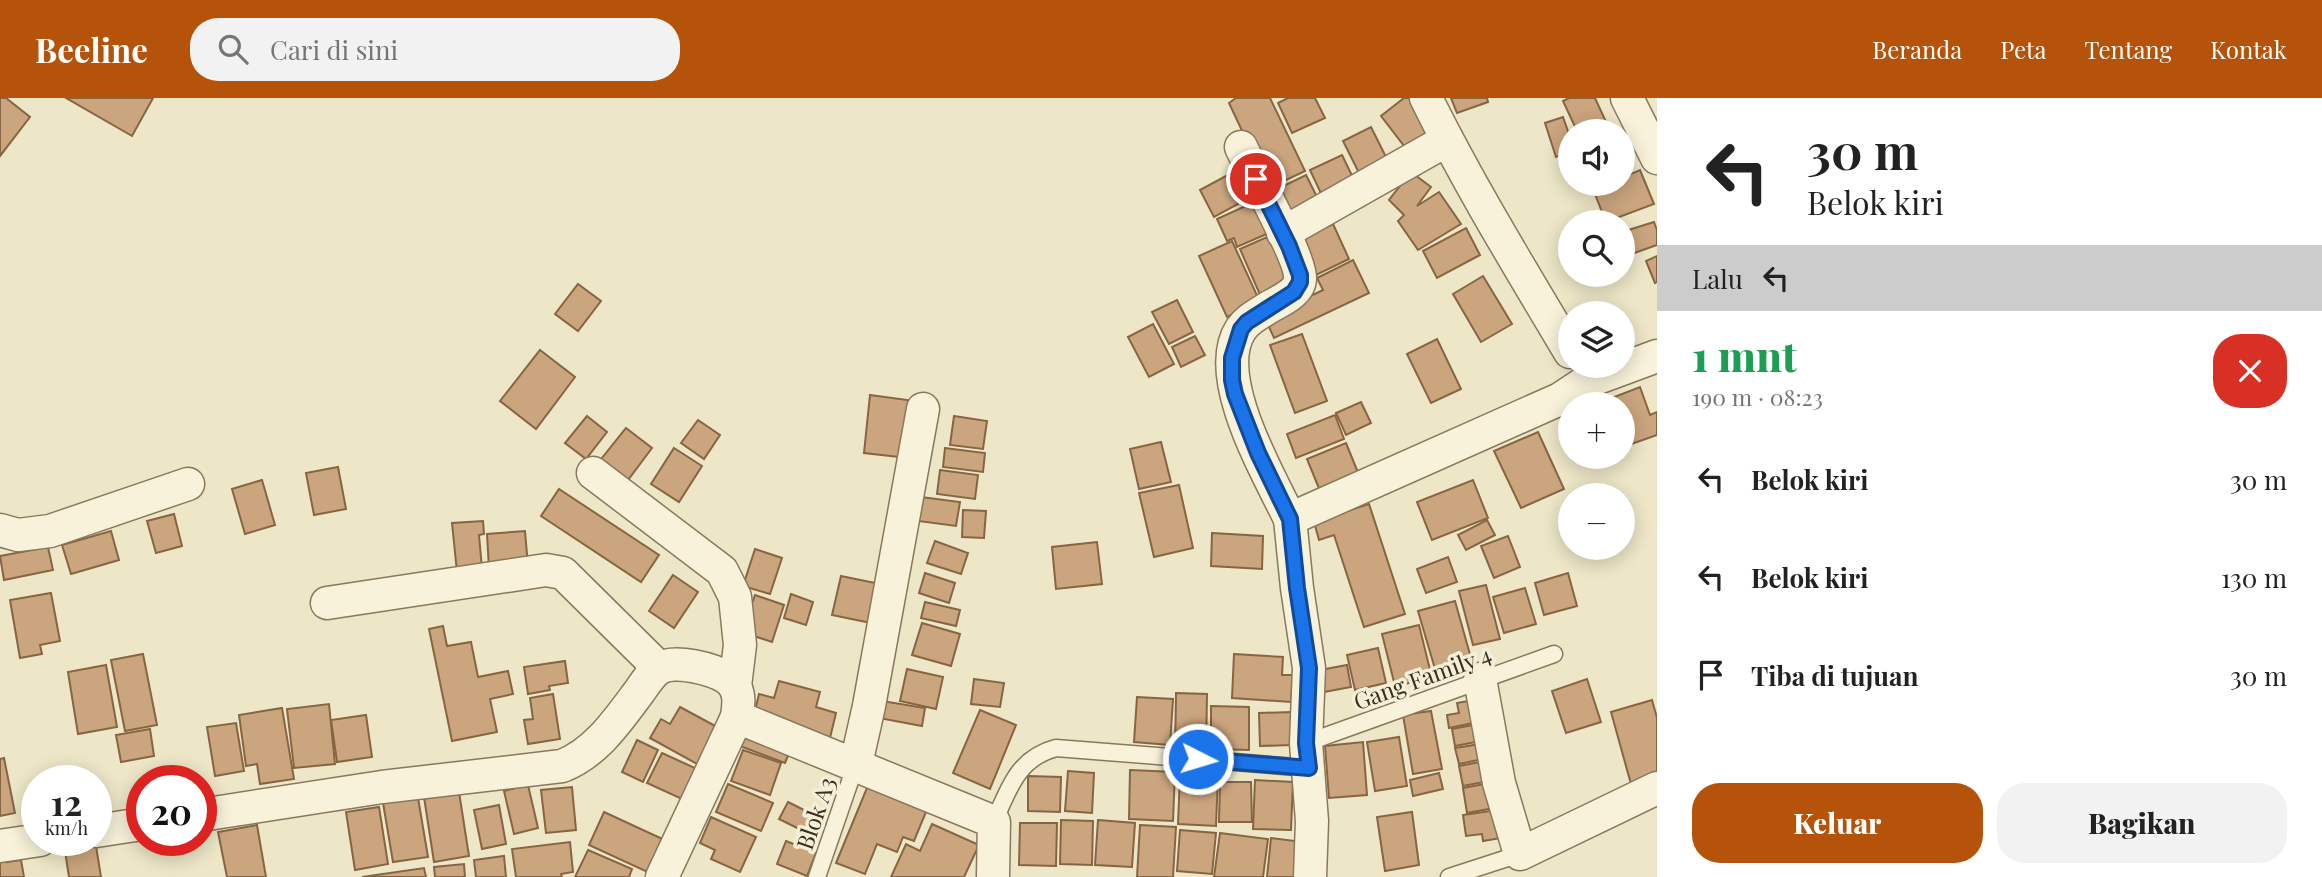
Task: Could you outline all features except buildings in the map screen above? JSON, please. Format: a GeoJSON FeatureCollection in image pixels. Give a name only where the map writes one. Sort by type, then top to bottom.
{"type":"FeatureCollection","features":[{"type":"Feature","properties":{"kind":"street"},"geometry":{"type":"LineString","coordinates":[[1426,98],[1504,242],[1558,332]]}},
{"type":"Feature","properties":{"kind":"street"},"geometry":{"type":"LineString","coordinates":[[1627,98],[1657,158]]}},
{"type":"Feature","properties":{"kind":"street"},"geometry":{"type":"LineString","coordinates":[[1283,233],[1447,140]]}},
{"type":"Feature","properties":{"kind":"street"},"geometry":{"type":"LineString","coordinates":[[1241,147],[1283,233],[1300,275],[1300,282],[1294,292],[1247,322],[1241,329],[1232,358],[1232,380],[1258,453],[1290,519],[1309,668],[1307,755],[1312,821],[1310,877]]}},
{"type":"Feature","properties":{"kind":"street"},"geometry":{"type":"LineString","coordinates":[[1635,361],[1657,356]]}},
{"type":"Feature","properties":{"kind":"street"},"geometry":{"type":"LineString","coordinates":[[1290,519],[1560,399],[1578,378]]}},
{"type":"Feature","properties":{"kind":"street"},"geometry":{"type":"LineString","coordinates":[[856,764],[923,409]]}},
{"type":"Feature","properties":{"kind":"street"},"geometry":{"type":"LineString","coordinates":[[593,473],[722,570],[735,597],[740,645],[735,686],[739,703],[737,717],[662,877]]}},
{"type":"Feature","properties":{"kind":"street"},"geometry":{"type":"LineString","coordinates":[[0,530],[18,536],[50,531],[188,484]]}},
{"type":"Feature","properties":{"kind":"street"},"geometry":{"type":"LineString","coordinates":[[327,603],[547,570],[563,573],[659,668]]}},
{"type":"Feature","properties":{"kind":"street"},"geometry":{"type":"LineString","coordinates":[[217,813],[382,787],[562,766],[579,760],[596,744],[659,668],[679,663],[715,672],[735,686]]}},
{"type":"Feature","properties":{"kind":"street"},"geometry":{"type":"LineString","coordinates":[[1480,680],[1499,783],[1520,853],[1657,788]]}},
{"type":"Feature","properties":{"kind":"street"},"geometry":{"type":"LineString","coordinates":[[737,717],[995,822],[996,877]]}},
{"type":"Feature","properties":{"kind":"street"},"geometry":{"type":"LineString","coordinates":[[0,846],[21,843]]}},
{"type":"Feature","properties":{"kind":"lane","name":"Gang Family 4"},"geometry":{"type":"LineString","coordinates":[[1307,755],[1480,680],[1554,654]]}},
{"type":"Feature","properties":{"kind":"lane"},"geometry":{"type":"LineString","coordinates":[[995,822],[1012,781],[1031,758],[1042,751],[1056,748],[1307,755]]}},
{"type":"Feature","properties":{"kind":"lane","name":"Blok A3"},"geometry":{"type":"LineString","coordinates":[[817,877],[856,764]]}},
{"type":"Feature","properties":{"kind":"lane"},"geometry":{"type":"LineString","coordinates":[[1449,877],[1520,853]]}},
{"type":"Feature","properties":{"kind":"route"},"geometry":{"type":"LineString","coordinates":[[1198,759],[1309,768],[1306,743],[1309,668],[1290,519],[1258,453],[1232,380],[1232,358],[1241,329],[1247,322],[1294,292],[1300,282],[1289,246],[1256,179]]}}]}
